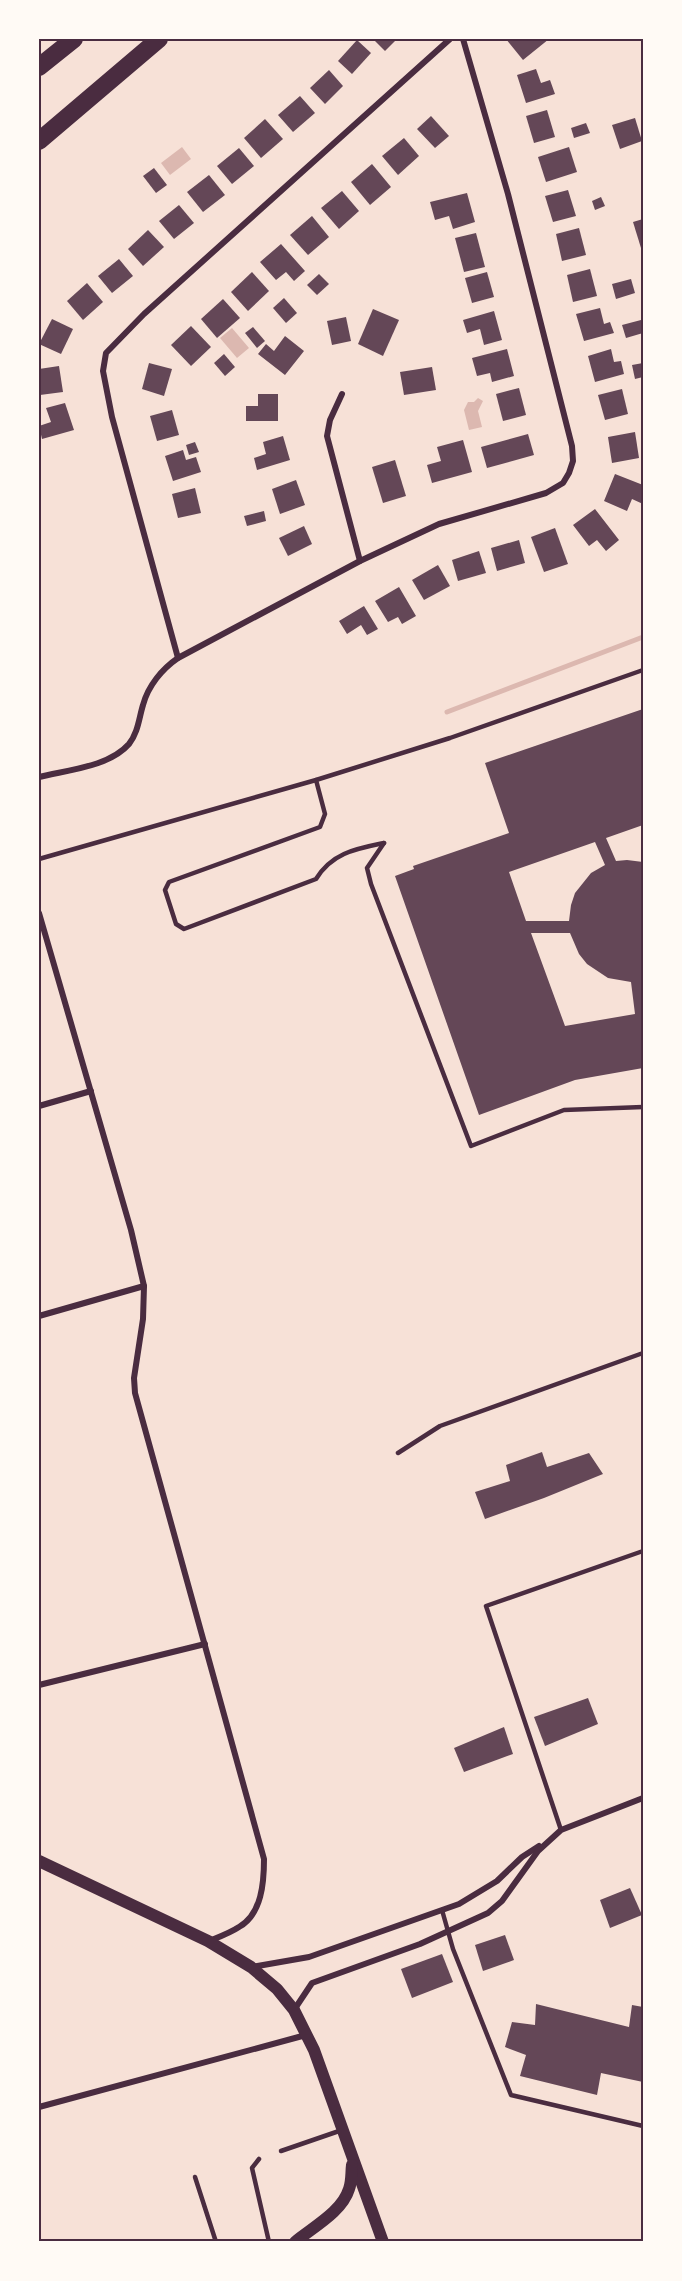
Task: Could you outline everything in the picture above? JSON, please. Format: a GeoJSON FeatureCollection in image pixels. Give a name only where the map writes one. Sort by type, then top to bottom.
{"type":"FeatureCollection","features":[{"type":"Feature","properties":{"kind":"highway"},"geometry":{"type":"LineString","coordinates":[[39,68],[74,39]]}},
{"type":"Feature","properties":{"kind":"highway"},"geometry":{"type":"LineString","coordinates":[[39,141],[159,39]]}},
{"type":"Feature","properties":{"kind":"main road"},"geometry":{"type":"LineString","coordinates":[[39,1861],[208,1941],[251,1967],[277,1989],[294,2010],[314,2050],[382,2242]]}},
{"type":"Feature","properties":{"kind":"main road"},"geometry":{"type":"LineString","coordinates":[[295,2242],[344,2201],[350,2185],[353,2161]]}},
{"type":"Feature","properties":{"kind":"street"},"geometry":{"type":"LineString","coordinates":[[178,658],[112,417],[103,371],[106,354],[118,339],[153,306],[450,39]]}},
{"type":"Feature","properties":{"kind":"street"},"geometry":{"type":"LineString","coordinates":[[39,777],[93,764],[129,745],[136,733],[149,690],[166,666],[178,658],[360,561],[439,524],[546,493],[563,483],[573,461],[572,446],[508,194],[463,39]]}},
{"type":"Feature","properties":{"kind":"street"},"geometry":{"type":"LineString","coordinates":[[342,394],[330,420],[327,436],[360,561]]}},
{"type":"Feature","properties":{"kind":"street"},"geometry":{"type":"LineString","coordinates":[[39,913],[131,1230],[144,1286],[143,1319],[134,1378],[135,1393],[260,1837],[264,1859],[264,1878],[256,1909],[241,1927],[208,1941]]}},
{"type":"Feature","properties":{"kind":"street"},"geometry":{"type":"LineString","coordinates":[[39,1106],[91,1091]]}},
{"type":"Feature","properties":{"kind":"street"},"geometry":{"type":"LineString","coordinates":[[39,1316],[144,1286]]}},
{"type":"Feature","properties":{"kind":"street"},"geometry":{"type":"LineString","coordinates":[[39,1685],[205,1644]]}},
{"type":"Feature","properties":{"kind":"street"},"geometry":{"type":"LineString","coordinates":[[251,1967],[309,1957],[442,1911],[482,1892],[522,1857],[561,1830],[643,1798]]}},
{"type":"Feature","properties":{"kind":"street"},"geometry":{"type":"LineString","coordinates":[[294,2010],[312,1983],[420,1944],[488,1913],[502,1900],[538,1851],[552,1837]]}},
{"type":"Feature","properties":{"kind":"street"},"geometry":{"type":"LineString","coordinates":[[39,2107],[306,2034]]}},
{"type":"Feature","properties":{"kind":"lane"},"geometry":{"type":"LineString","coordinates":[[39,859],[316,780],[450,738],[643,670]]}},
{"type":"Feature","properties":{"kind":"lane"},"geometry":{"type":"LineString","coordinates":[[316,780],[326,814],[320,827],[169,882],[165,890],[176,924],[184,929],[316,879],[338,855],[384,843],[368,868],[370,884],[471,1146],[564,1110],[643,1107]]}},
{"type":"Feature","properties":{"kind":"lane"},"geometry":{"type":"LineString","coordinates":[[398,1453],[440,1426],[643,1353]]}},
{"type":"Feature","properties":{"kind":"lane"},"geometry":{"type":"LineString","coordinates":[[561,1830],[486,1606],[643,1551]]}},
{"type":"Feature","properties":{"kind":"lane"},"geometry":{"type":"LineString","coordinates":[[442,1911],[453,1949],[511,2095],[643,2126]]}},
{"type":"Feature","properties":{"kind":"lane"},"geometry":{"type":"LineString","coordinates":[[281,2151],[342,2130]]}},
{"type":"Feature","properties":{"kind":"lane"},"geometry":{"type":"LineString","coordinates":[[259,2159],[252,2168],[269,2242]]}},
{"type":"Feature","properties":{"kind":"lane"},"geometry":{"type":"LineString","coordinates":[[195,2177],[216,2242]]}},
{"type":"Feature","properties":{"kind":"shaded area"},"geometry":{"type":"Polygon","coordinates":[[[182,147],[191,159],[170,175],[161,163],[182,147]]]}},
{"type":"Feature","properties":{"kind":"shaded area"},"geometry":{"type":"Polygon","coordinates":[[[232,328],[249,348],[237,358],[220,338],[232,328]]]}},
{"type":"Feature","properties":{"kind":"shaded area"},"geometry":{"type":"Polygon","coordinates":[[[478,398],[483,401],[478,411],[482,427],[469,430],[464,410],[468,402],[474,402],[478,398]]]}},
{"type":"Feature","properties":{"kind":"building"},"geometry":{"type":"Polygon","coordinates":[[[373,39],[397,39],[385,51],[373,39]]]}},
{"type":"Feature","properties":{"kind":"building"},"geometry":{"type":"Polygon","coordinates":[[[506,39],[549,39],[523,60],[506,39]]]}},
{"type":"Feature","properties":{"kind":"building"},"geometry":{"type":"Polygon","coordinates":[[[357,40],[371,53],[352,74],[338,61],[357,40]]]}},
{"type":"Feature","properties":{"kind":"building"},"geometry":{"type":"Polygon","coordinates":[[[536,69],[541,83],[550,80],[555,94],[526,103],[517,75],[536,69]]]}},
{"type":"Feature","properties":{"kind":"building"},"geometry":{"type":"Polygon","coordinates":[[[329,70],[343,86],[325,104],[310,88],[329,70]]]}},
{"type":"Feature","properties":{"kind":"building"},"geometry":{"type":"Polygon","coordinates":[[[300,96],[315,113],[293,132],[278,115],[300,96]]]}},
{"type":"Feature","properties":{"kind":"building"},"geometry":{"type":"Polygon","coordinates":[[[547,110],[555,137],[534,143],[526,116],[547,110]]]}},
{"type":"Feature","properties":{"kind":"building"},"geometry":{"type":"Polygon","coordinates":[[[431,116],[449,136],[435,148],[417,129],[431,116]]]}},
{"type":"Feature","properties":{"kind":"building"},"geometry":{"type":"Polygon","coordinates":[[[635,118],[642,141],[620,149],[612,125],[635,118]]]}},
{"type":"Feature","properties":{"kind":"building"},"geometry":{"type":"Polygon","coordinates":[[[265,119],[283,139],[261,158],[244,138],[265,119]]]}},
{"type":"Feature","properties":{"kind":"building"},"geometry":{"type":"Polygon","coordinates":[[[586,123],[590,133],[574,138],[571,128],[586,123]]]}},
{"type":"Feature","properties":{"kind":"building"},"geometry":{"type":"Polygon","coordinates":[[[404,138],[419,156],[398,175],[382,156],[404,138]]]}},
{"type":"Feature","properties":{"kind":"building"},"geometry":{"type":"Polygon","coordinates":[[[569,147],[577,172],[546,182],[538,157],[569,147]]]}},
{"type":"Feature","properties":{"kind":"building"},"geometry":{"type":"Polygon","coordinates":[[[239,148],[254,166],[232,184],[217,166],[239,148]]]}},
{"type":"Feature","properties":{"kind":"building"},"geometry":{"type":"Polygon","coordinates":[[[372,164],[391,187],[370,205],[351,182],[372,164]]]}},
{"type":"Feature","properties":{"kind":"building"},"geometry":{"type":"Polygon","coordinates":[[[154,168],[167,185],[156,193],[143,176],[154,168]]]}},
{"type":"Feature","properties":{"kind":"building"},"geometry":{"type":"Polygon","coordinates":[[[209,175],[225,195],[203,212],[187,192],[209,175]]]}},
{"type":"Feature","properties":{"kind":"building"},"geometry":{"type":"Polygon","coordinates":[[[568,190],[576,216],[553,222],[545,196],[568,190]]]}},
{"type":"Feature","properties":{"kind":"building"},"geometry":{"type":"Polygon","coordinates":[[[342,191],[359,211],[339,229],[321,208],[342,191]]]}},
{"type":"Feature","properties":{"kind":"building"},"geometry":{"type":"Polygon","coordinates":[[[467,193],[475,222],[453,229],[449,216],[435,220],[430,202],[467,193]]]}},
{"type":"Feature","properties":{"kind":"building"},"geometry":{"type":"Polygon","coordinates":[[[601,197],[605,206],[595,210],[592,201],[601,197]]]}},
{"type":"Feature","properties":{"kind":"building"},"geometry":{"type":"Polygon","coordinates":[[[179,205],[194,223],[174,239],[159,221],[179,205]]]}},
{"type":"Feature","properties":{"kind":"building"},"geometry":{"type":"Polygon","coordinates":[[[312,216],[329,237],[308,255],[290,235],[312,216]]]}},
{"type":"Feature","properties":{"kind":"building"},"geometry":{"type":"Polygon","coordinates":[[[643,219],[643,248],[641,248],[633,222],[643,219]]]}},
{"type":"Feature","properties":{"kind":"building"},"geometry":{"type":"Polygon","coordinates":[[[579,228],[586,255],[562,261],[556,234],[579,228]]]}},
{"type":"Feature","properties":{"kind":"building"},"geometry":{"type":"Polygon","coordinates":[[[148,230],[164,247],[143,266],[128,249],[148,230]]]}},
{"type":"Feature","properties":{"kind":"building"},"geometry":{"type":"Polygon","coordinates":[[[476,233],[485,267],[464,272],[455,238],[476,233]]]}},
{"type":"Feature","properties":{"kind":"building"},"geometry":{"type":"Polygon","coordinates":[[[281,244],[305,271],[294,281],[286,272],[276,280],[260,262],[281,244]]]}},
{"type":"Feature","properties":{"kind":"building"},"geometry":{"type":"Polygon","coordinates":[[[119,259],[133,276],[112,293],[98,276],[119,259]]]}},
{"type":"Feature","properties":{"kind":"building"},"geometry":{"type":"Polygon","coordinates":[[[590,269],[597,296],[573,302],[567,275],[590,269]]]}},
{"type":"Feature","properties":{"kind":"building"},"geometry":{"type":"Polygon","coordinates":[[[252,272],[269,291],[248,311],[231,292],[252,272]]]}},
{"type":"Feature","properties":{"kind":"building"},"geometry":{"type":"Polygon","coordinates":[[[487,272],[494,297],[472,303],[465,278],[487,272]]]}},
{"type":"Feature","properties":{"kind":"building"},"geometry":{"type":"Polygon","coordinates":[[[319,274],[329,284],[317,295],[307,285],[319,274]]]}},
{"type":"Feature","properties":{"kind":"building"},"geometry":{"type":"Polygon","coordinates":[[[631,279],[635,293],[616,299],[612,284],[631,279]]]}},
{"type":"Feature","properties":{"kind":"building"},"geometry":{"type":"Polygon","coordinates":[[[87,283],[103,302],[83,320],[67,301],[87,283]]]}},
{"type":"Feature","properties":{"kind":"building"},"geometry":{"type":"Polygon","coordinates":[[[284,298],[297,313],[286,323],[273,308],[284,298]]]}},
{"type":"Feature","properties":{"kind":"building"},"geometry":{"type":"Polygon","coordinates":[[[223,299],[240,318],[217,338],[201,319],[223,299]]]}},
{"type":"Feature","properties":{"kind":"building"},"geometry":{"type":"Polygon","coordinates":[[[600,308],[604,324],[610,322],[614,333],[584,341],[576,314],[600,308]]]}},
{"type":"Feature","properties":{"kind":"building"},"geometry":{"type":"Polygon","coordinates":[[[373,309],[399,320],[383,356],[358,344],[373,309]]]}},
{"type":"Feature","properties":{"kind":"building"},"geometry":{"type":"Polygon","coordinates":[[[494,311],[502,340],[484,345],[480,329],[467,333],[463,320],[494,311]]]}},
{"type":"Feature","properties":{"kind":"building"},"geometry":{"type":"Polygon","coordinates":[[[346,317],[351,341],[332,345],[327,321],[346,317]]]}},
{"type":"Feature","properties":{"kind":"building"},"geometry":{"type":"Polygon","coordinates":[[[52,319],[73,329],[61,354],[39,344],[52,319]]]}},
{"type":"Feature","properties":{"kind":"building"},"geometry":{"type":"Polygon","coordinates":[[[641,320],[643,333],[626,338],[622,325],[641,320]]]}},
{"type":"Feature","properties":{"kind":"building"},"geometry":{"type":"Polygon","coordinates":[[[191,326],[211,347],[191,366],[171,345],[191,326]]]}},
{"type":"Feature","properties":{"kind":"building"},"geometry":{"type":"Polygon","coordinates":[[[253,327],[265,341],[257,348],[245,333],[253,327]]]}},
{"type":"Feature","properties":{"kind":"building"},"geometry":{"type":"Polygon","coordinates":[[[285,336],[304,351],[285,375],[258,354],[266,344],[274,351],[285,336]]]}},
{"type":"Feature","properties":{"kind":"building"},"geometry":{"type":"Polygon","coordinates":[[[507,349],[514,376],[492,382],[490,373],[477,376],[472,358],[507,349]]]}},
{"type":"Feature","properties":{"kind":"building"},"geometry":{"type":"Polygon","coordinates":[[[611,349],[614,362],[621,361],[624,374],[595,382],[588,356],[611,349]]]}},
{"type":"Feature","properties":{"kind":"building"},"geometry":{"type":"Polygon","coordinates":[[[224,354],[235,367],[225,376],[214,363],[224,354]]]}},
{"type":"Feature","properties":{"kind":"building"},"geometry":{"type":"Polygon","coordinates":[[[149,363],[172,369],[164,396],[142,389],[149,363]]]}},
{"type":"Feature","properties":{"kind":"building"},"geometry":{"type":"Polygon","coordinates":[[[643,363],[643,377],[635,379],[632,365],[643,363]]]}},
{"type":"Feature","properties":{"kind":"building"},"geometry":{"type":"Polygon","coordinates":[[[59,366],[63,392],[40,395],[39,369],[59,366]]]}},
{"type":"Feature","properties":{"kind":"building"},"geometry":{"type":"Polygon","coordinates":[[[432,367],[436,390],[404,395],[400,372],[432,367]]]}},
{"type":"Feature","properties":{"kind":"building"},"geometry":{"type":"Polygon","coordinates":[[[519,388],[526,415],[503,421],[496,394],[519,388]]]}},
{"type":"Feature","properties":{"kind":"building"},"geometry":{"type":"Polygon","coordinates":[[[622,389],[628,414],[605,420],[598,395],[622,389]]]}},
{"type":"Feature","properties":{"kind":"building"},"geometry":{"type":"Polygon","coordinates":[[[258,394],[278,394],[278,421],[246,421],[246,406],[258,406],[258,394]]]}},
{"type":"Feature","properties":{"kind":"building"},"geometry":{"type":"Polygon","coordinates":[[[65,403],[74,430],[42,439],[39,426],[51,422],[46,408],[65,403]]]}},
{"type":"Feature","properties":{"kind":"building"},"geometry":{"type":"Polygon","coordinates":[[[172,410],[179,435],[157,441],[150,416],[172,410]]]}},
{"type":"Feature","properties":{"kind":"building"},"geometry":{"type":"Polygon","coordinates":[[[635,432],[639,458],[612,463],[608,437],[635,432]]]}},
{"type":"Feature","properties":{"kind":"building"},"geometry":{"type":"Polygon","coordinates":[[[528,434],[534,455],[487,468],[481,447],[528,434]]]}},
{"type":"Feature","properties":{"kind":"building"},"geometry":{"type":"Polygon","coordinates":[[[283,436],[290,460],[257,470],[254,458],[266,454],[263,442],[283,436]]]}},
{"type":"Feature","properties":{"kind":"building"},"geometry":{"type":"Polygon","coordinates":[[[463,440],[472,472],[432,483],[427,465],[441,461],[437,447],[463,440]]]}},
{"type":"Feature","properties":{"kind":"building"},"geometry":{"type":"Polygon","coordinates":[[[195,442],[199,452],[189,455],[186,445],[195,442]]]}},
{"type":"Feature","properties":{"kind":"building"},"geometry":{"type":"Polygon","coordinates":[[[183,450],[186,460],[196,457],[201,472],[173,481],[165,456],[183,450]]]}},
{"type":"Feature","properties":{"kind":"building"},"geometry":{"type":"Polygon","coordinates":[[[395,460],[406,496],[383,503],[372,467],[395,460]]]}},
{"type":"Feature","properties":{"kind":"building"},"geometry":{"type":"Polygon","coordinates":[[[615,474],[643,485],[643,504],[632,499],[627,511],[604,501],[615,474]]]}},
{"type":"Feature","properties":{"kind":"building"},"geometry":{"type":"Polygon","coordinates":[[[296,480],[305,505],[280,514],[272,489],[296,480]]]}},
{"type":"Feature","properties":{"kind":"building"},"geometry":{"type":"Polygon","coordinates":[[[195,488],[201,513],[178,518],[172,494],[195,488]]]}},
{"type":"Feature","properties":{"kind":"building"},"geometry":{"type":"Polygon","coordinates":[[[595,509],[619,540],[606,551],[597,540],[589,546],[573,525],[595,509]]]}},
{"type":"Feature","properties":{"kind":"building"},"geometry":{"type":"Polygon","coordinates":[[[264,511],[266,521],[247,526],[244,516],[264,511]]]}},
{"type":"Feature","properties":{"kind":"building"},"geometry":{"type":"Polygon","coordinates":[[[304,526],[312,544],[288,556],[279,538],[304,526]]]}},
{"type":"Feature","properties":{"kind":"building"},"geometry":{"type":"Polygon","coordinates":[[[555,528],[568,564],[544,572],[531,537],[555,528]]]}},
{"type":"Feature","properties":{"kind":"building"},"geometry":{"type":"Polygon","coordinates":[[[519,540],[525,563],[497,571],[491,548],[519,540]]]}},
{"type":"Feature","properties":{"kind":"building"},"geometry":{"type":"Polygon","coordinates":[[[479,551],[486,573],[458,581],[452,560],[479,551]]]}},
{"type":"Feature","properties":{"kind":"building"},"geometry":{"type":"Polygon","coordinates":[[[438,565],[450,586],[424,600],[412,580],[438,565]]]}},
{"type":"Feature","properties":{"kind":"building"},"geometry":{"type":"Polygon","coordinates":[[[399,587],[416,616],[402,624],[398,617],[388,622],[375,601],[399,587]]]}},
{"type":"Feature","properties":{"kind":"building"},"geometry":{"type":"Polygon","coordinates":[[[364,606],[378,629],[367,635],[361,625],[347,634],[339,621],[364,606]]]}},
{"type":"Feature","properties":{"kind":"building"},"geometry":{"type":"Polygon","coordinates":[[[643,709],[643,825],[606,838],[616,861],[643,862],[643,1068],[575,1080],[479,1115],[395,876],[414,869],[413,866],[509,833],[485,763],[643,709]],[[595,842],[509,872],[526,921],[569,921],[575,893],[591,873],[605,865],[595,842]],[[531,933],[565,1026],[635,1014],[631,982],[608,978],[587,964],[579,954],[570,933],[531,933]]]}},
{"type":"Feature","properties":{"kind":"building"},"geometry":{"type":"Polygon","coordinates":[[[542,1452],[547,1467],[589,1453],[603,1474],[485,1519],[475,1492],[510,1481],[506,1465],[542,1452]]]}},
{"type":"Feature","properties":{"kind":"building"},"geometry":{"type":"Polygon","coordinates":[[[588,1698],[598,1724],[545,1746],[534,1717],[588,1698]]]}},
{"type":"Feature","properties":{"kind":"building"},"geometry":{"type":"Polygon","coordinates":[[[504,1727],[513,1754],[464,1772],[454,1748],[504,1727]]]}},
{"type":"Feature","properties":{"kind":"building"},"geometry":{"type":"Polygon","coordinates":[[[630,1888],[642,1915],[610,1928],[600,1900],[630,1888]]]}},
{"type":"Feature","properties":{"kind":"building"},"geometry":{"type":"Polygon","coordinates":[[[505,1935],[514,1960],[483,1971],[475,1945],[505,1935]]]}},
{"type":"Feature","properties":{"kind":"building"},"geometry":{"type":"Polygon","coordinates":[[[442,1954],[453,1982],[412,1998],[401,1969],[442,1954]]]}},
{"type":"Feature","properties":{"kind":"building"},"geometry":{"type":"Polygon","coordinates":[[[536,2004],[629,2027],[632,2005],[643,2007],[643,2082],[601,2073],[597,2095],[520,2076],[526,2055],[505,2047],[512,2022],[535,2025],[536,2004]]]}},
{"type":"Feature","properties":{"kind":"waterway"},"geometry":{"type":"LineString","coordinates":[[447,712],[643,637]]}}]}
